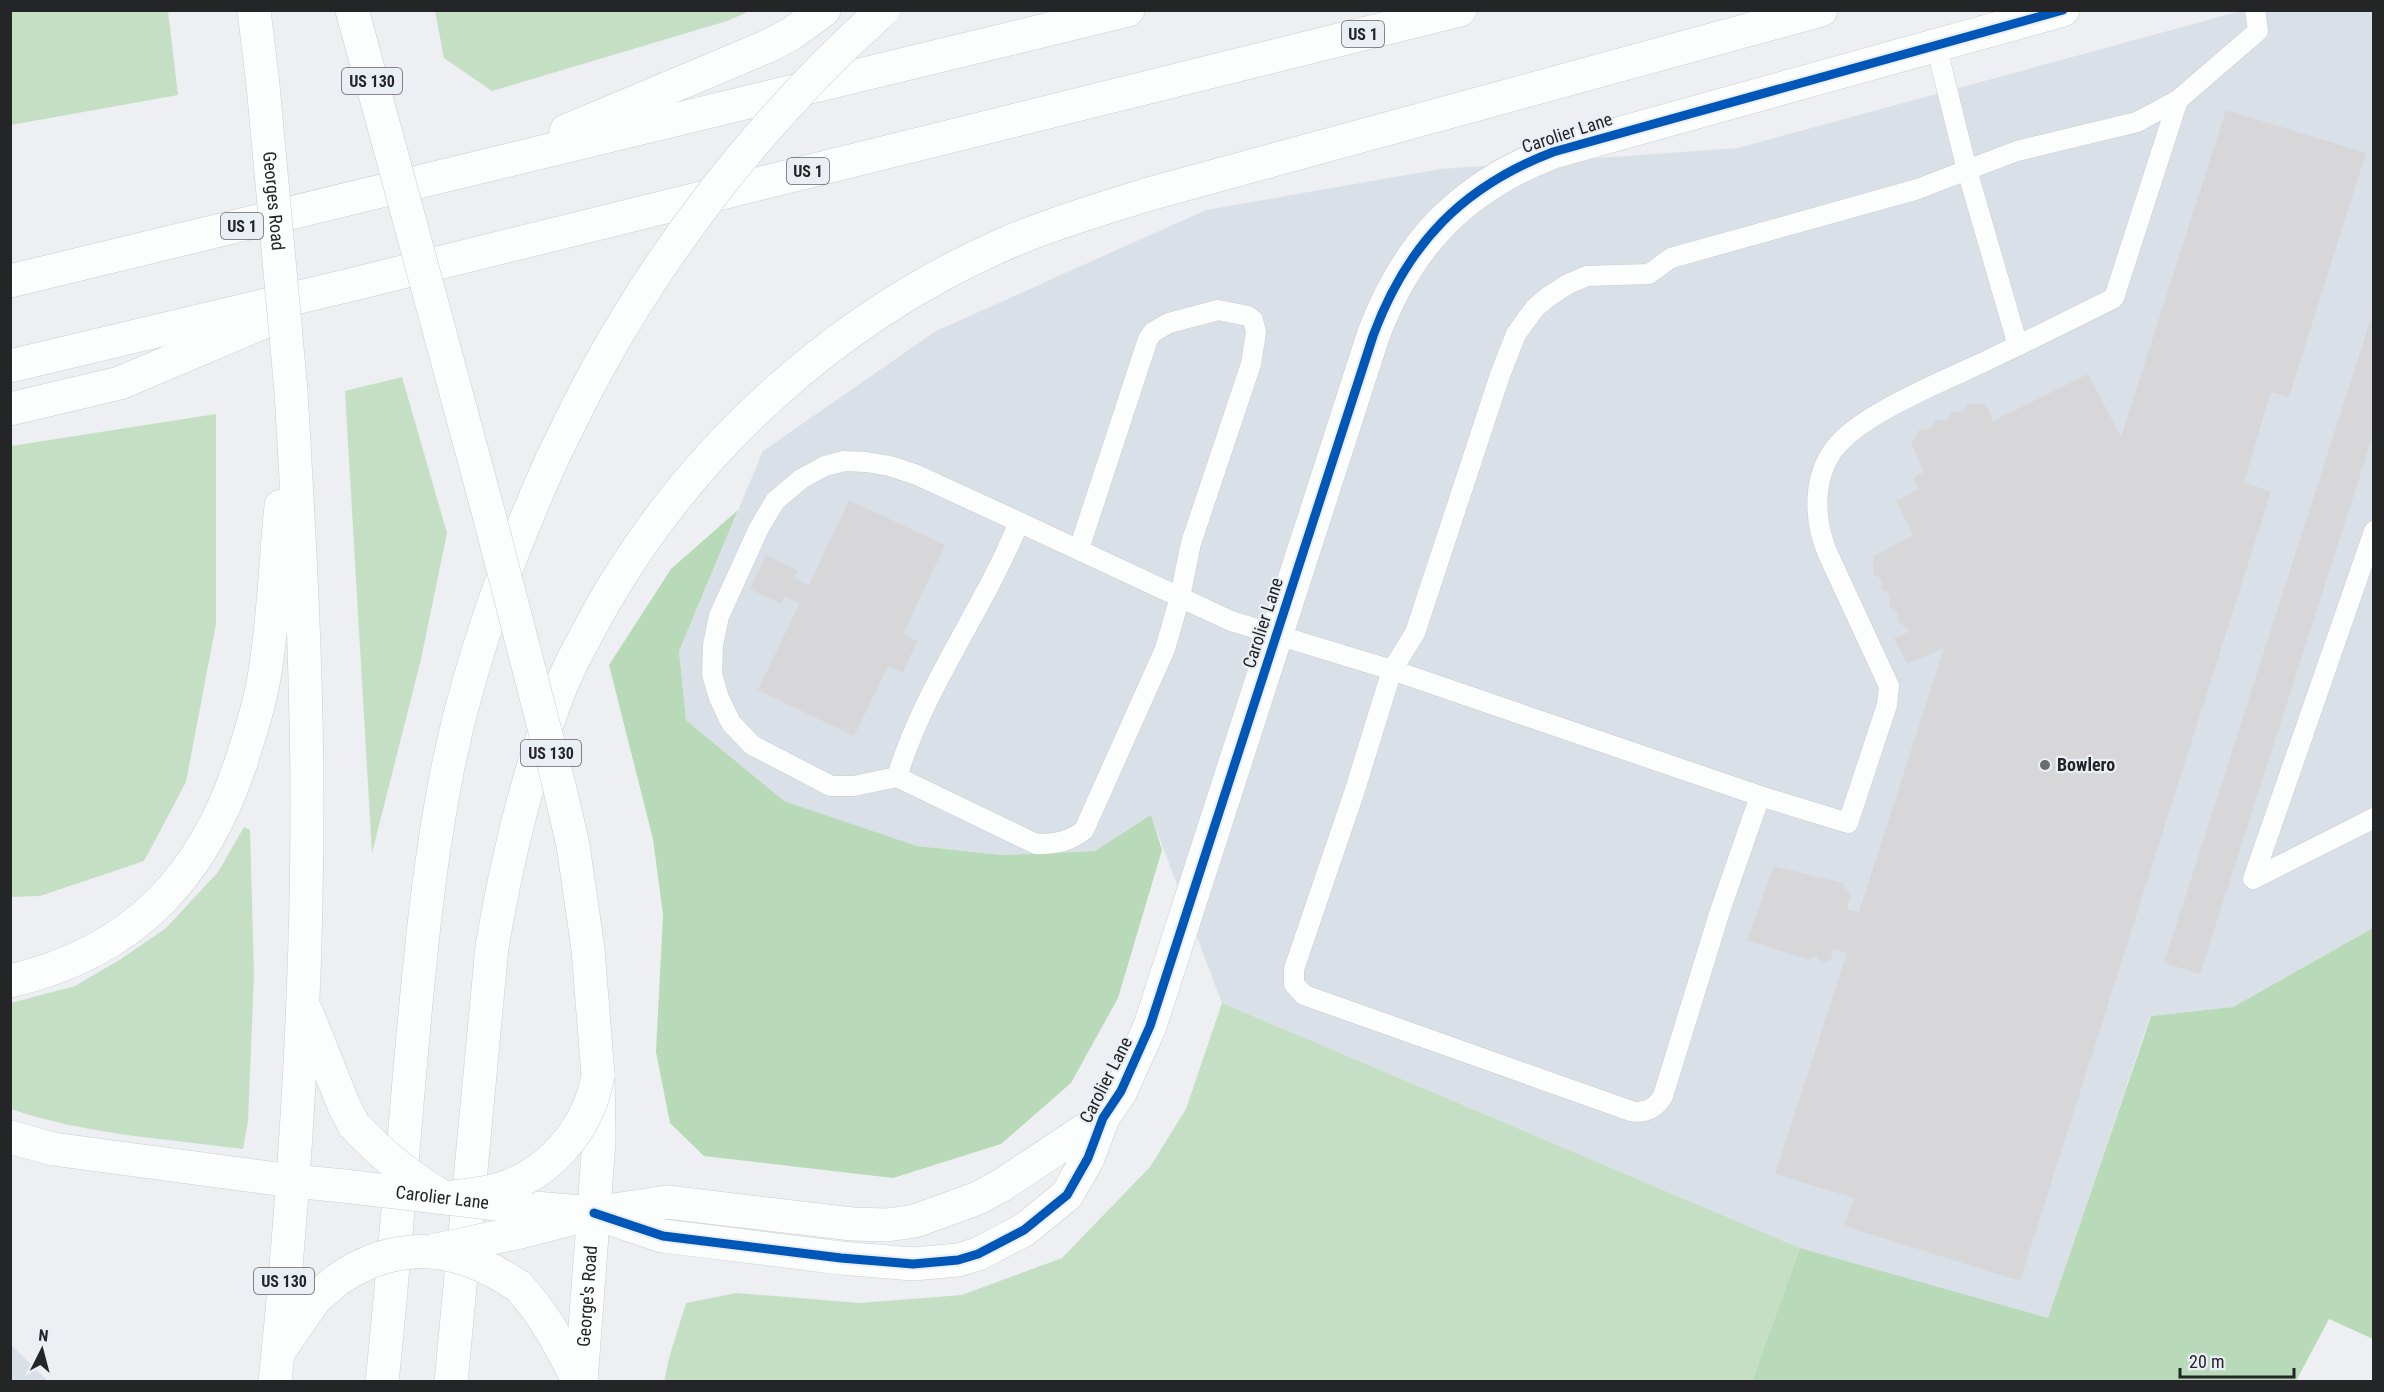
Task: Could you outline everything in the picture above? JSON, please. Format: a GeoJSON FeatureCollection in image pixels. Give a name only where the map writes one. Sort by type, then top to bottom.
{"type":"FeatureCollection","features":[{"type":"Feature","properties":{"kind":"main road","name":"Georges Road"},"geometry":{"type":"LineString","coordinates":[[254,10],[291,391]]}},
{"type":"Feature","properties":{"kind":"main road","name":"US 130"},"geometry":{"type":"LineString","coordinates":[[352,10],[533,678],[573,845],[588,949],[598,1075],[598,1141],[594,1213]]}},
{"type":"Feature","properties":{"kind":"main road"},"geometry":{"type":"LineString","coordinates":[[376,10],[391,153]]}},
{"type":"Feature","properties":{"kind":"main road"},"geometry":{"type":"LineString","coordinates":[[473,170],[766,47],[791,34],[824,10]]}},
{"type":"Feature","properties":{"kind":"main road"},"geometry":{"type":"LineString","coordinates":[[382,1382],[420,954],[433,852],[448,767],[472,672],[489,620],[534,500],[553,457],[618,334],[697,215],[771,123],[883,10]]}},
{"type":"Feature","properties":{"kind":"main road","name":"US 1"},"geometry":{"type":"LineString","coordinates":[[10,281],[1128,10]]}},
{"type":"Feature","properties":{"kind":"main road","name":"US 1"},"geometry":{"type":"LineString","coordinates":[[10,366],[350,285],[1460,10]]}},
{"type":"Feature","properties":{"kind":"main road"},"geometry":{"type":"LineString","coordinates":[[451,1382],[488,982],[503,882],[519,810],[561,687],[587,633],[638,547],[675,496],[713,453],[778,390],[862,324],[950,271],[1001,245],[1049,226],[1149,194],[1821,10]]}},
{"type":"Feature","properties":{"kind":"main road","name":"Carolier Lane"},"geometry":{"type":"LineString","coordinates":[[594,1213],[663,1236],[913,1264],[958,1260],[978,1254],[1002,1243],[1032,1224],[1066,1195],[1088,1158],[1104,1118],[1121,1091],[1150,1026],[1383,308],[1413,255],[1436,228],[1490,183],[1520,165],[1553,152],[2063,10]]}},
{"type":"Feature","properties":{"kind":"main road"},"geometry":{"type":"LineString","coordinates":[[10,409],[120,383],[350,285]]}},
{"type":"Feature","properties":{"kind":"main road","name":"US 130"},"geometry":{"type":"LineString","coordinates":[[277,1367],[303,1003],[307,803],[301,582],[291,391]]}},
{"type":"Feature","properties":{"kind":"main road"},"geometry":{"type":"LineString","coordinates":[[10,981],[51,970],[73,961],[116,939],[135,924],[154,908],[185,874],[201,851],[228,802],[252,730],[264,678],[291,391]]}},
{"type":"Feature","properties":{"kind":"main road"},"geometry":{"type":"LineString","coordinates":[[303,1003],[344,1106],[354,1125],[380,1152],[405,1172],[445,1198],[508,1187],[545,1166],[575,1134],[594,1096],[598,1075]]}},
{"type":"Feature","properties":{"kind":"main road","name":"Carolier Lane"},"geometry":{"type":"LineString","coordinates":[[594,1213],[667,1202],[852,1224],[887,1225],[915,1221],[967,1202],[1002,1185],[1104,1118]]}},
{"type":"Feature","properties":{"kind":"main road","name":"Carolier Lane"},"geometry":{"type":"LineString","coordinates":[[10,1137],[53,1149],[292,1181],[445,1198],[521,1219]]}},
{"type":"Feature","properties":{"kind":"main road"},"geometry":{"type":"LineString","coordinates":[[435,1251],[521,1219],[594,1213]]}},
{"type":"Feature","properties":{"kind":"main road","name":"George's Road"},"geometry":{"type":"LineString","coordinates":[[580,1382],[594,1213]]}},
{"type":"Feature","properties":{"kind":"main road"},"geometry":{"type":"LineString","coordinates":[[277,1367],[315,1299],[337,1280],[356,1267],[382,1257],[407,1251],[435,1251],[478,1264],[518,1286],[551,1327],[580,1382]]}},
{"type":"Feature","properties":{"kind":"lane"},"geometry":{"type":"LineString","coordinates":[[1760,795],[1720,911],[1663,1096],[1656,1106],[1643,1112],[1631,1111],[1304,995],[1294,984],[1294,969],[1354,793],[1392,670],[1415,633],[1509,349],[1516,334],[1535,308],[1569,284],[1587,276],[1649,274],[1671,258],[1918,189],[2017,151],[2138,122],[2178,100],[2258,31],[2255,10]]}},
{"type":"Feature","properties":{"kind":"lane"},"geometry":{"type":"LineString","coordinates":[[1936,45],[1967,170],[2018,346]]}},
{"type":"Feature","properties":{"kind":"lane"},"geometry":{"type":"LineString","coordinates":[[1079,549],[1148,339],[1153,332],[1169,323],[1218,310],[1248,315],[1253,320],[1256,332],[1251,364],[1191,543],[1180,597],[1165,649],[1092,817],[1084,830],[1073,838],[1055,844],[1036,844],[897,777],[854,786],[831,786],[752,745],[731,723],[719,698],[712,674],[713,645],[719,616],[759,528],[775,501],[801,479],[825,466],[844,461],[866,462],[890,466],[917,475],[1079,549],[1180,597],[1232,621],[1392,670],[1848,823],[1887,705],[1889,686],[1819,530],[1817,503],[1829,457],[1845,437],[1870,419],[1918,393],[2114,298],[2178,100]]}},
{"type":"Feature","properties":{"kind":"lane"},"geometry":{"type":"LineString","coordinates":[[897,777],[908,740],[1005,557],[1019,522]]}},
{"type":"Feature","properties":{"kind":"lane"},"geometry":{"type":"LineString","coordinates":[[2373,531],[2253,879],[2373,818]]}},
{"type":"Feature","properties":{"kind":"shaded area"},"geometry":{"type":"Polygon","coordinates":[[[2241,11],[2373,11],[2373,928],[2233,1007],[2150,1016],[2048,1319],[1800,1248],[1222,1003],[1151,816],[1095,851],[1002,855],[917,846],[784,801],[686,720],[679,651],[763,451],[936,331],[1206,210],[1441,169],[1738,148],[2241,11]]]}},
{"type":"Feature","properties":{"kind":"shaded area"},"geometry":{"type":"Polygon","coordinates":[[[11,1345],[48,1381],[11,1381],[11,1345]]]}},
{"type":"Feature","properties":{"kind":"green space"},"geometry":{"type":"Polygon","coordinates":[[[11,10],[168,11],[178,95],[11,125],[11,10]]]}},
{"type":"Feature","properties":{"kind":"green space"},"geometry":{"type":"Polygon","coordinates":[[[435,10],[750,11],[727,21],[492,91],[444,58],[435,10]]]}},
{"type":"Feature","properties":{"kind":"green space"},"geometry":{"type":"Polygon","coordinates":[[[402,377],[447,533],[421,659],[372,853],[345,391],[402,377]]]}},
{"type":"Feature","properties":{"kind":"green space"},"geometry":{"type":"Polygon","coordinates":[[[216,414],[216,624],[186,782],[144,861],[40,896],[11,897],[11,446],[216,414]]]}},
{"type":"Feature","properties":{"kind":"green space"},"geometry":{"type":"Polygon","coordinates":[[[738,510],[679,651],[686,720],[784,801],[917,846],[1002,855],[1095,851],[1151,815],[1162,850],[1118,998],[1071,1083],[1001,1144],[893,1178],[704,1156],[670,1123],[656,1052],[663,915],[653,839],[609,665],[671,569],[738,510]]]}},
{"type":"Feature","properties":{"kind":"green space"},"geometry":{"type":"Polygon","coordinates":[[[244,827],[250,830],[254,975],[248,1121],[243,1149],[96,1130],[11,1109],[11,1003],[75,986],[121,959],[166,928],[218,872],[244,827]]]}},
{"type":"Feature","properties":{"kind":"green space"},"geometry":{"type":"Polygon","coordinates":[[[2373,928],[2373,1339],[2329,1319],[2296,1381],[1752,1381],[1800,1248],[2048,1318],[2151,1016],[2233,1007],[2373,928]]]}},
{"type":"Feature","properties":{"kind":"green space"},"geometry":{"type":"Polygon","coordinates":[[[1222,1003],[1800,1248],[1752,1381],[664,1382],[686,1303],[736,1293],[859,1303],[962,1295],[1062,1258],[1150,1167],[1186,1109],[1222,1003]]]}},
{"type":"Feature","properties":{"kind":"building","name":"Bowlero"},"geometry":{"type":"Polygon","coordinates":[[[2226,110],[2366,153],[2289,397],[2271,392],[2244,482],[2271,492],[2020,1281],[1844,1226],[1854,1198],[1775,1174],[1847,953],[1833,949],[1831,955],[1834,958],[1821,964],[1817,956],[1809,960],[1747,940],[1774,866],[1843,883],[1852,899],[1849,900],[1847,909],[1859,912],[1944,648],[1907,664],[1894,638],[1911,631],[1897,621],[1898,612],[1889,606],[1890,595],[1881,589],[1882,579],[1873,574],[1874,556],[1913,535],[1896,501],[1919,489],[1913,478],[1924,472],[1911,443],[1919,430],[1930,429],[1935,420],[1946,421],[1952,411],[1962,412],[1967,404],[1986,404],[1993,421],[2088,374],[2121,437],[2226,110]]]}},
{"type":"Feature","properties":{"kind":"building"},"geometry":{"type":"Polygon","coordinates":[[[2374,309],[2374,432],[2200,974],[2164,963],[2374,309]]]}},
{"type":"Feature","properties":{"kind":"building"},"geometry":{"type":"Polygon","coordinates":[[[849,500],[945,545],[903,634],[917,641],[903,673],[888,666],[854,736],[758,690],[799,604],[785,596],[781,604],[750,589],[766,555],[798,571],[794,578],[809,585],[849,500]]]}},
{"type":"Feature","properties":{"kind":"cycle path"},"geometry":{"type":"LineString","coordinates":[[594,1213],[663,1236],[841,1258],[913,1264],[958,1260],[978,1254],[1024,1230],[1067,1195],[1088,1158],[1103,1118],[1121,1091],[1150,1026],[1373,336],[1403,273],[1421,247],[1465,201],[1521,166],[1553,152],[2063,10]]}},
{"type":"Feature","properties":{"kind":"place","name":"Bowlero"},"geometry":{"type":"Point","coordinates":[2045,765]}}]}
